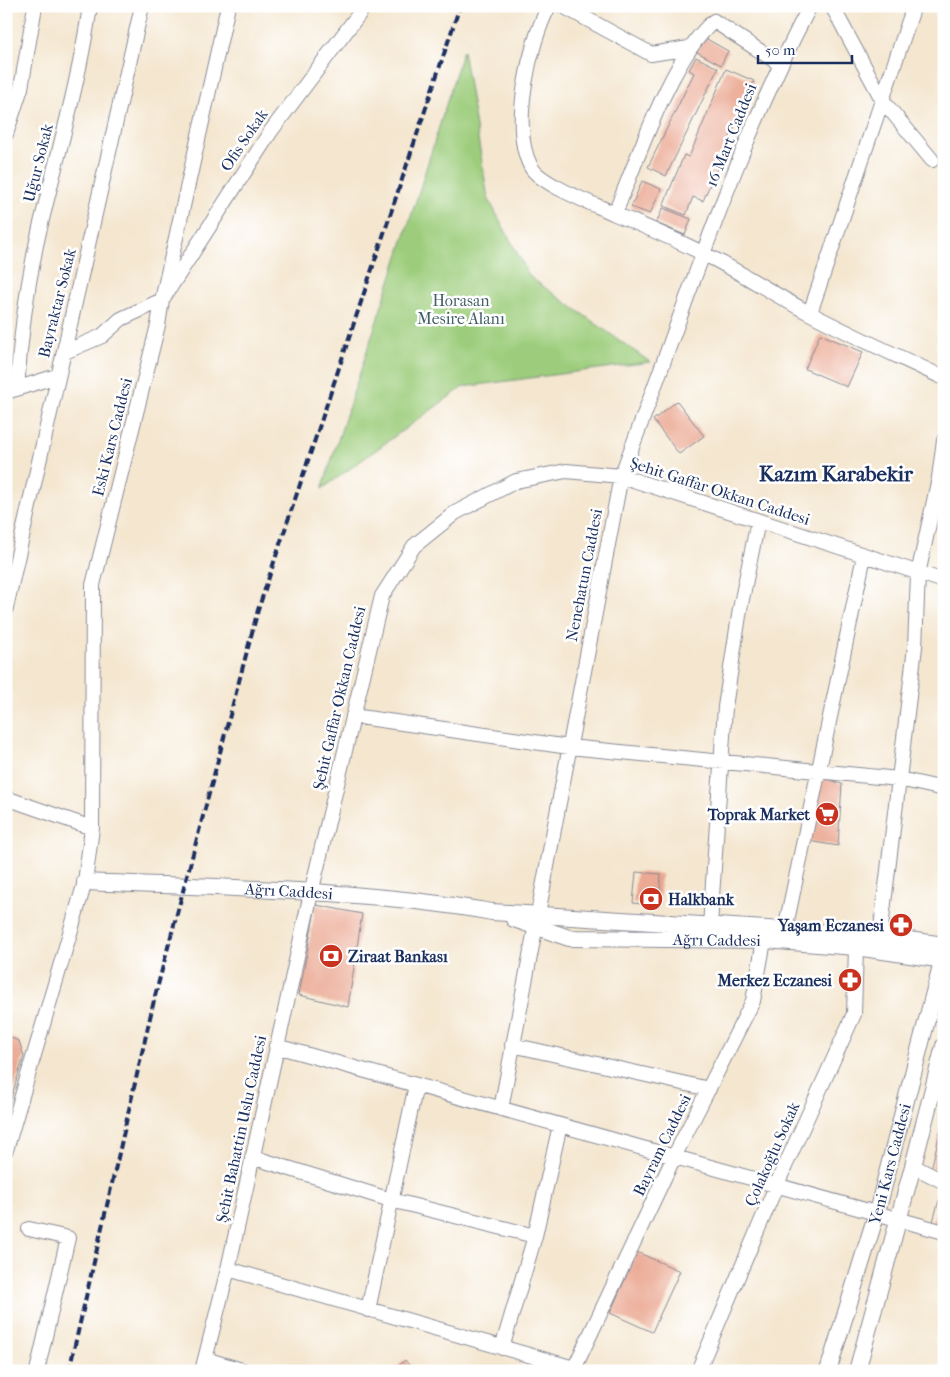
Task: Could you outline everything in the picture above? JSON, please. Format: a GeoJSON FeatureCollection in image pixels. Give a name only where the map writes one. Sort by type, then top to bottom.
{"type":"FeatureCollection","features":[{"type":"Feature","properties":{"kind":"main road","name":"Ağrı Caddesi"},"geometry":{"type":"LineString","coordinates":[[84,882],[311,893],[445,904],[537,921],[710,926],[856,947],[943,955]]}},
{"type":"Feature","properties":{"kind":"main road","name":"Ağrı Caddesi"},"geometry":{"type":"LineString","coordinates":[[537,921],[569,938],[766,935],[785,930],[880,936],[943,955]]}},
{"type":"Feature","properties":{"kind":"main road","name":"Yeni Kars Caddesi"},"geometry":{"type":"LineString","coordinates":[[828,1371],[877,1212],[943,955]]}},
{"type":"Feature","properties":{"kind":"main road","name":"Yeni Kars Caddesi"},"geometry":{"type":"LineString","coordinates":[[857,1371],[914,1166],[944,1046]]}},
{"type":"Feature","properties":{"kind":"street"},"geometry":{"type":"LineString","coordinates":[[6,134],[21,88],[35,6]]}},
{"type":"Feature","properties":{"kind":"street","name":"Uğur Sokak"},"geometry":{"type":"LineString","coordinates":[[12,391],[38,234],[83,60],[90,6]]}},
{"type":"Feature","properties":{"kind":"street","name":"Bayraktar Sokak"},"geometry":{"type":"LineString","coordinates":[[6,608],[142,6]]}},
{"type":"Feature","properties":{"kind":"street","name":"Eski Kars Caddesi"},"geometry":{"type":"LineString","coordinates":[[6,1150],[84,882],[92,828],[93,585],[158,325],[228,6]]}},
{"type":"Feature","properties":{"kind":"street","name":"Ofis Sokak"},"geometry":{"type":"LineString","coordinates":[[162,300],[271,130],[365,6]]}},
{"type":"Feature","properties":{"kind":"street"},"geometry":{"type":"LineString","coordinates":[[549,6],[535,42],[526,83],[522,135],[525,154],[532,169],[543,179],[703,253],[810,313],[944,378]]}},
{"type":"Feature","properties":{"kind":"street"},"geometry":{"type":"LineString","coordinates":[[563,6],[651,54],[689,48]]}},
{"type":"Feature","properties":{"kind":"street","name":"16 Mart Caddesi"},"geometry":{"type":"LineString","coordinates":[[703,253],[780,64],[810,6]]}},
{"type":"Feature","properties":{"kind":"street"},"geometry":{"type":"LineString","coordinates":[[832,6],[883,101],[932,160]]}},
{"type":"Feature","properties":{"kind":"street"},"geometry":{"type":"LineString","coordinates":[[810,313],[914,6]]}},
{"type":"Feature","properties":{"kind":"street"},"geometry":{"type":"LineString","coordinates":[[615,213],[657,114],[689,48],[702,31],[714,21],[780,64]]}},
{"type":"Feature","properties":{"kind":"street","name":"Nenehatun Caddesi"},"geometry":{"type":"LineString","coordinates":[[500,1109],[621,476],[660,377],[703,253]]}},
{"type":"Feature","properties":{"kind":"street"},"geometry":{"type":"LineString","coordinates":[[65,352],[102,336],[121,319],[162,300]]}},
{"type":"Feature","properties":{"kind":"street"},"geometry":{"type":"LineString","coordinates":[[12,391],[57,376]]}},
{"type":"Feature","properties":{"kind":"street"},"geometry":{"type":"LineString","coordinates":[[880,936],[915,647],[918,574],[939,478],[944,440]]}},
{"type":"Feature","properties":{"kind":"street","name":"Şehit Gaffar Okkan Caddesi"},"geometry":{"type":"LineString","coordinates":[[311,893],[382,596],[414,546],[455,513],[516,481],[566,470],[621,476],[944,581]]}},
{"type":"Feature","properties":{"kind":"street"},"geometry":{"type":"LineString","coordinates":[[710,926],[725,706],[738,619],[758,521]]}},
{"type":"Feature","properties":{"kind":"street"},"geometry":{"type":"LineString","coordinates":[[785,930],[864,556]]}},
{"type":"Feature","properties":{"kind":"street"},"geometry":{"type":"LineString","coordinates":[[353,716],[569,747],[899,779],[944,789]]}},
{"type":"Feature","properties":{"kind":"street"},"geometry":{"type":"LineString","coordinates":[[6,798],[92,828]]}},
{"type":"Feature","properties":{"kind":"street","name":"Şehit Bahattin Uslu Caddesi"},"geometry":{"type":"LineString","coordinates":[[204,1365],[228,1269],[311,893]]}},
{"type":"Feature","properties":{"kind":"street","name":"Bayram Caddesi"},"geometry":{"type":"LineString","coordinates":[[574,1369],[674,1156],[753,1001],[766,935]]}},
{"type":"Feature","properties":{"kind":"street","name":"Çolakoğlu Sokak"},"geometry":{"type":"LineString","coordinates":[[698,1371],[777,1184],[854,1014],[856,947]]}},
{"type":"Feature","properties":{"kind":"street"},"geometry":{"type":"LineString","coordinates":[[512,1045],[709,1090]]}},
{"type":"Feature","properties":{"kind":"street"},"geometry":{"type":"LineString","coordinates":[[276,1046],[944,1232]]}},
{"type":"Feature","properties":{"kind":"street"},"geometry":{"type":"LineString","coordinates":[[368,1310],[416,1085]]}},
{"type":"Feature","properties":{"kind":"street"},"geometry":{"type":"LineString","coordinates":[[502,1348],[535,1236],[560,1125]]}},
{"type":"Feature","properties":{"kind":"street"},"geometry":{"type":"LineString","coordinates":[[252,1157],[391,1200],[535,1236]]}},
{"type":"Feature","properties":{"kind":"street"},"geometry":{"type":"LineString","coordinates":[[914,1166],[944,1182]]}},
{"type":"Feature","properties":{"kind":"street"},"geometry":{"type":"LineString","coordinates":[[29,1229],[68,1238],[37,1371]]}},
{"type":"Feature","properties":{"kind":"street"},"geometry":{"type":"LineString","coordinates":[[228,1269],[574,1369]]}},
{"type":"Feature","properties":{"kind":"street"},"geometry":{"type":"LineString","coordinates":[[204,1365],[245,1371]]}},
{"type":"Feature","properties":{"kind":"green space","name":"Horasan Mesire Alanı"},"geometry":{"type":"Polygon","coordinates":[[[463,50],[488,198],[530,277],[650,362],[463,387],[322,489],[416,201],[463,50]]]}},
{"type":"Feature","properties":{"kind":"building"},"geometry":{"type":"Polygon","coordinates":[[[705,38],[728,51],[721,65],[697,52],[705,38]]]}},
{"type":"Feature","properties":{"kind":"building"},"geometry":{"type":"Polygon","coordinates":[[[696,57],[718,68],[666,176],[648,167],[694,73],[689,70],[696,57]]]}},
{"type":"Feature","properties":{"kind":"building"},"geometry":{"type":"Polygon","coordinates":[[[726,69],[754,81],[703,201],[693,197],[686,215],[663,206],[684,155],[689,157],[726,69]]]}},
{"type":"Feature","properties":{"kind":"building"},"geometry":{"type":"Polygon","coordinates":[[[642,181],[661,189],[650,214],[631,207],[642,181]]]}},
{"type":"Feature","properties":{"kind":"building"},"geometry":{"type":"Polygon","coordinates":[[[663,208],[691,219],[685,235],[656,223],[663,208]]]}},
{"type":"Feature","properties":{"kind":"building"},"geometry":{"type":"Polygon","coordinates":[[[820,334],[863,352],[847,387],[805,369],[820,334]]]}},
{"type":"Feature","properties":{"kind":"building"},"geometry":{"type":"Polygon","coordinates":[[[677,401],[704,436],[679,454],[653,420],[677,401]]]}},
{"type":"Feature","properties":{"kind":"building"},"geometry":{"type":"Polygon","coordinates":[[[822,777],[842,784],[838,846],[808,841],[822,777]]]}},
{"type":"Feature","properties":{"kind":"building"},"geometry":{"type":"Polygon","coordinates":[[[636,872],[661,874],[659,906],[633,903],[636,872]]]}},
{"type":"Feature","properties":{"kind":"building"},"geometry":{"type":"Polygon","coordinates":[[[316,905],[362,914],[348,1007],[299,995],[316,905]]]}},
{"type":"Feature","properties":{"kind":"building"},"geometry":{"type":"Polygon","coordinates":[[[6,1036],[19,1041],[24,1056],[7,1111],[6,1036]]]}},
{"type":"Feature","properties":{"kind":"building"},"geometry":{"type":"Polygon","coordinates":[[[944,1120],[944,1172],[931,1169],[944,1120]]]}},
{"type":"Feature","properties":{"kind":"building"},"geometry":{"type":"Polygon","coordinates":[[[939,1200],[944,1201],[944,1227],[932,1225],[939,1200]]]}},
{"type":"Feature","properties":{"kind":"building"},"geometry":{"type":"Polygon","coordinates":[[[637,1252],[680,1271],[652,1332],[610,1313],[637,1252]]]}},
{"type":"Feature","properties":{"kind":"building"},"geometry":{"type":"Polygon","coordinates":[[[405,1360],[414,1371],[393,1371],[405,1360]]]}},
{"type":"Feature","properties":{"kind":"railway"},"geometry":{"type":"LineString","coordinates":[[69,1371],[155,996],[258,610],[460,6]]}},
{"type":"Feature","properties":{"kind":"place","name":"Toprak Market"},"geometry":{"type":"Point","coordinates":[827,814]}},
{"type":"Feature","properties":{"kind":"place","name":"Halkbank"},"geometry":{"type":"Point","coordinates":[651,899]}},
{"type":"Feature","properties":{"kind":"place","name":"Yaşam Eczanesi"},"geometry":{"type":"Point","coordinates":[901,925]}},
{"type":"Feature","properties":{"kind":"place","name":"Ziraat Bankası"},"geometry":{"type":"Point","coordinates":[331,956]}},
{"type":"Feature","properties":{"kind":"place","name":"Merkez Eczanesi"},"geometry":{"type":"Point","coordinates":[850,980]}},
{"type":"Feature","properties":{"kind":"district","name":"Kazım Karabekir"},"geometry":{"type":"Point","coordinates":[836,474]}}]}
